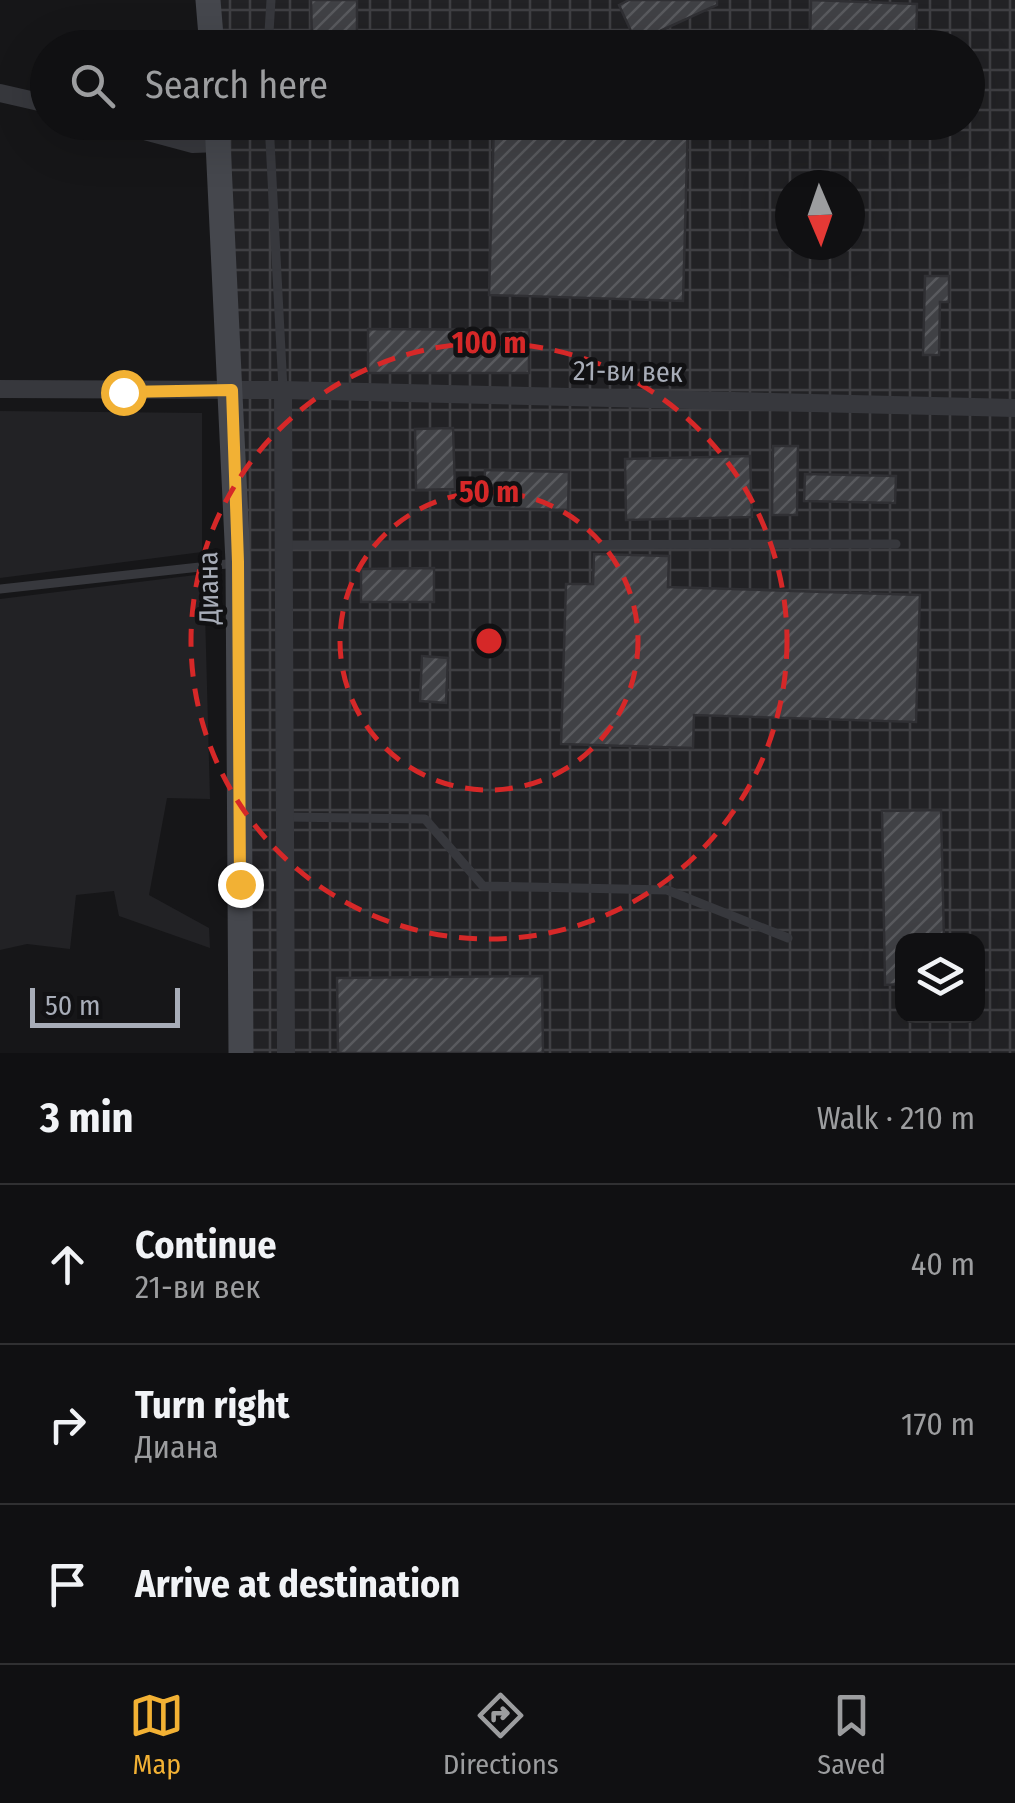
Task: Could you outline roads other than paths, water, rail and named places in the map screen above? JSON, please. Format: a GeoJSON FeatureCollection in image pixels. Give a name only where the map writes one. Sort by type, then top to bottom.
{"type":"FeatureCollection","features":[{"type":"Feature","properties":{"kind":"main road"},"geometry":{"type":"LineString","coordinates":[[208,0],[210,30]]}},
{"type":"Feature","properties":{"kind":"main road","name":"Диана"},"geometry":{"type":"LineString","coordinates":[[218,140],[238,562],[241,1053]]}},
{"type":"Feature","properties":{"kind":"street"},"geometry":{"type":"LineString","coordinates":[[0,93],[30,100]]}},
{"type":"Feature","properties":{"kind":"street"},"geometry":{"type":"LineString","coordinates":[[178,140],[193,144],[202,140]]}},
{"type":"Feature","properties":{"kind":"street","name":"21-ви век"},"geometry":{"type":"LineString","coordinates":[[0,390],[283,390],[1015,408]]}},
{"type":"Feature","properties":{"kind":"street"},"geometry":{"type":"LineString","coordinates":[[283,390],[286,1053]]}},
{"type":"Feature","properties":{"kind":"lane"},"geometry":{"type":"LineString","coordinates":[[269,30],[271,0]]}},
{"type":"Feature","properties":{"kind":"lane"},"geometry":{"type":"LineString","coordinates":[[270,140],[283,390]]}},
{"type":"Feature","properties":{"kind":"lane"},"geometry":{"type":"LineString","coordinates":[[282,545],[896,544]]}},
{"type":"Feature","properties":{"kind":"lane"},"geometry":{"type":"LineString","coordinates":[[0,588],[238,562]]}},
{"type":"Feature","properties":{"kind":"lane"},"geometry":{"type":"LineString","coordinates":[[285,817],[425,819],[483,886],[667,890],[788,938]]}}]}
